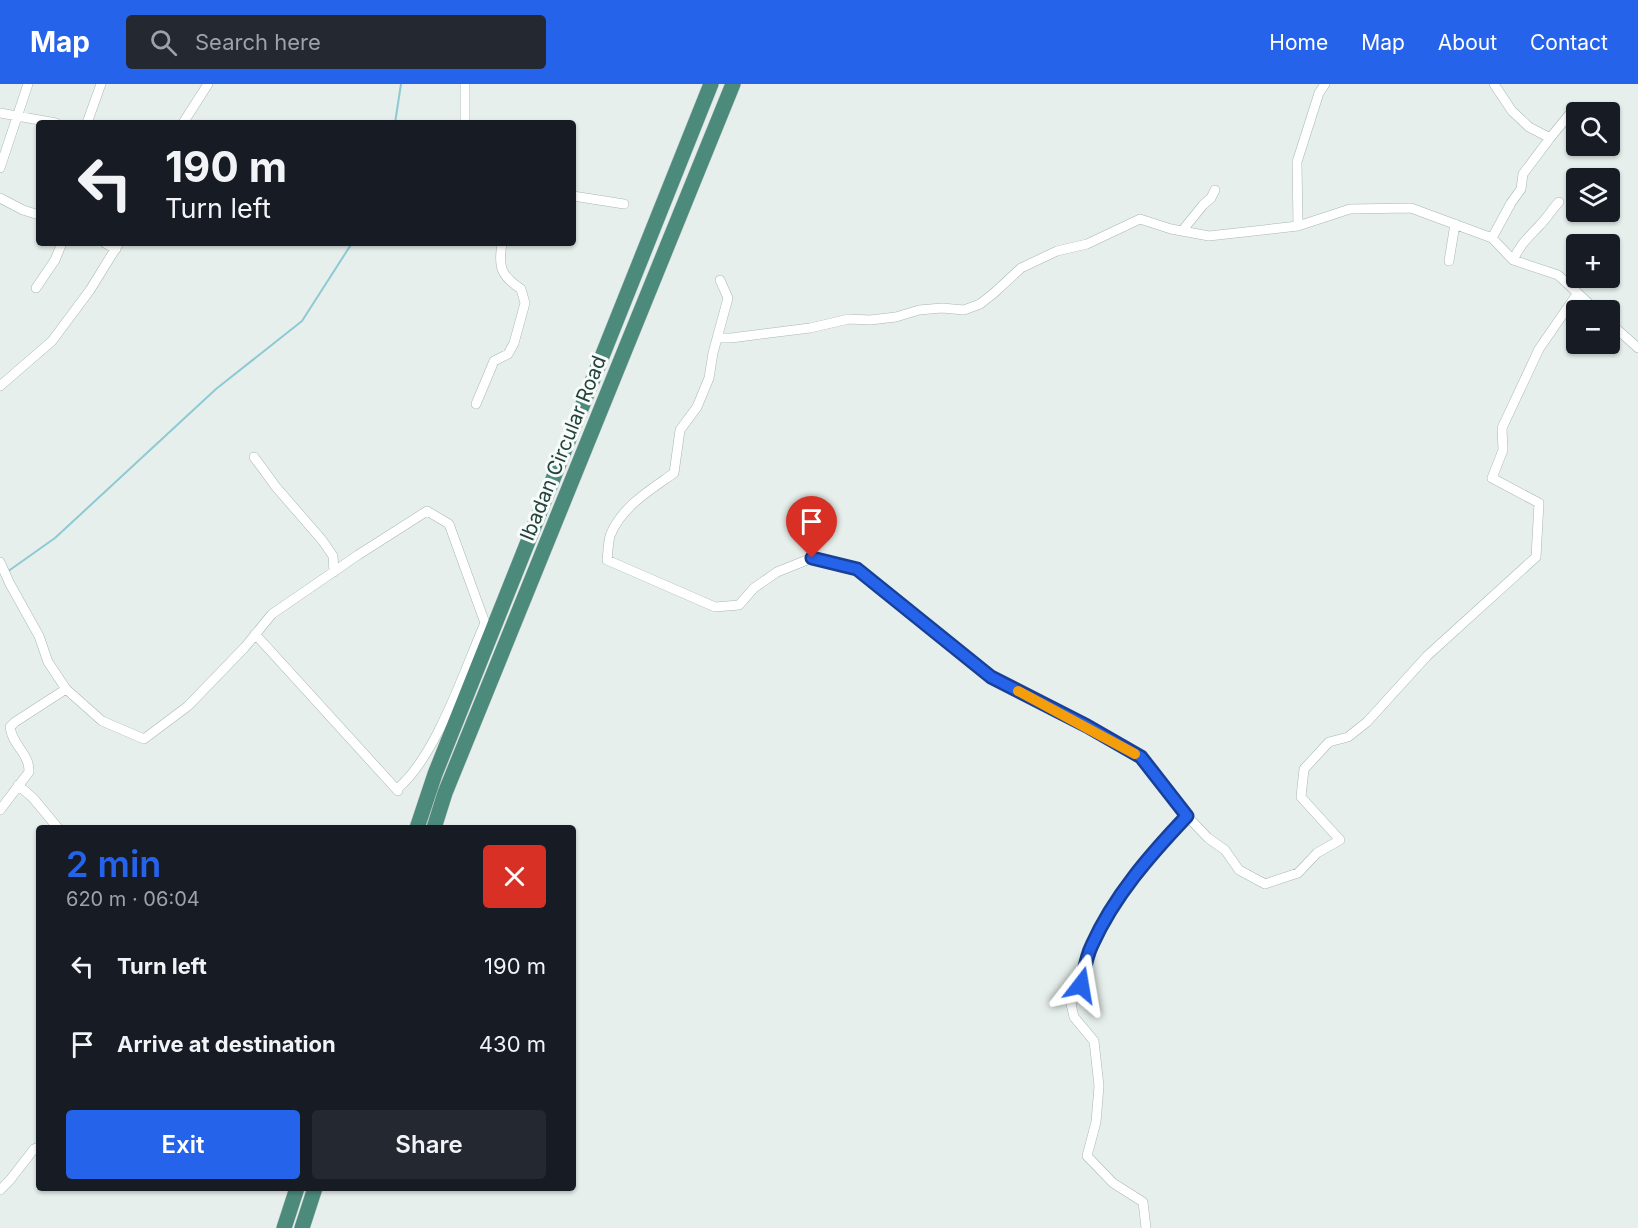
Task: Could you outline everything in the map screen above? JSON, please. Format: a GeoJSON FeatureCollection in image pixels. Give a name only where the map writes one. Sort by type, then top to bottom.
{"type":"FeatureCollection","features":[{"type":"Feature","properties":{"kind":"highway","name":"Ibadan Circular Road"},"geometry":{"type":"LineString","coordinates":[[418,825],[439,763],[711,84]]}},
{"type":"Feature","properties":{"kind":"highway","name":"Ibadan Circular Road"},"geometry":{"type":"LineString","coordinates":[[435,825],[450,782],[733,84]]}},
{"type":"Feature","properties":{"kind":"highway"},"geometry":{"type":"LineString","coordinates":[[284,1228],[296,1191]]}},
{"type":"Feature","properties":{"kind":"highway"},"geometry":{"type":"LineString","coordinates":[[302,1228],[314,1191]]}},
{"type":"Feature","properties":{"kind":"street"},"geometry":{"type":"LineString","coordinates":[[0,168],[28,84]]}},
{"type":"Feature","properties":{"kind":"street"},"geometry":{"type":"LineString","coordinates":[[88,120],[101,84]]}},
{"type":"Feature","properties":{"kind":"street"},"geometry":{"type":"LineString","coordinates":[[185,120],[208,84]]}},
{"type":"Feature","properties":{"kind":"street"},"geometry":{"type":"LineString","coordinates":[[465,84],[465,120]]}},
{"type":"Feature","properties":{"kind":"street"},"geometry":{"type":"LineString","coordinates":[[1298,225],[1297,162],[1319,93],[1325,84]]}},
{"type":"Feature","properties":{"kind":"street"},"geometry":{"type":"LineString","coordinates":[[1494,84],[1512,111],[1529,126],[1550,138]]}},
{"type":"Feature","properties":{"kind":"street"},"geometry":{"type":"LineString","coordinates":[[0,113],[40,120]]}},
{"type":"Feature","properties":{"kind":"street"},"geometry":{"type":"LineString","coordinates":[[1492,238],[1521,189],[1523,174],[1566,119]]}},
{"type":"Feature","properties":{"kind":"street"},"geometry":{"type":"LineString","coordinates":[[1182,231],[1215,190]]}},
{"type":"Feature","properties":{"kind":"street"},"geometry":{"type":"LineString","coordinates":[[576,196],[624,204]]}},
{"type":"Feature","properties":{"kind":"street"},"geometry":{"type":"LineString","coordinates":[[0,198],[36,214]]}},
{"type":"Feature","properties":{"kind":"street"},"geometry":{"type":"LineString","coordinates":[[1513,260],[1523,241],[1559,202]]}},
{"type":"Feature","properties":{"kind":"street"},"geometry":{"type":"LineString","coordinates":[[717,338],[810,328],[849,319],[870,320],[897,317],[919,310],[942,308],[964,310],[980,304],[1021,268],[1057,252],[1087,244],[1140,219],[1209,236],[1298,225],[1350,209],[1411,208],[1492,238],[1513,260],[1558,275],[1584,300]]}},
{"type":"Feature","properties":{"kind":"street"},"geometry":{"type":"LineString","coordinates":[[1449,261],[1455,224]]}},
{"type":"Feature","properties":{"kind":"street"},"geometry":{"type":"LineString","coordinates":[[36,288],[55,260],[61,246]]}},
{"type":"Feature","properties":{"kind":"street"},"geometry":{"type":"LineString","coordinates":[[0,386],[52,341],[90,290],[117,246]]}},
{"type":"Feature","properties":{"kind":"street"},"geometry":{"type":"LineString","coordinates":[[476,404],[489,368],[494,361],[508,354],[514,344],[525,303],[521,289],[508,280],[501,270],[502,246]]}},
{"type":"Feature","properties":{"kind":"street"},"geometry":{"type":"LineString","coordinates":[[720,280],[728,298],[709,378],[697,406],[680,430],[675,473],[637,500],[619,519],[610,538],[607,560],[715,607],[739,605],[754,588],[777,572],[812,558],[857,569],[991,677],[1087,726],[1141,757],[1187,816],[1208,838],[1225,850],[1239,870],[1265,884],[1298,873],[1317,853],[1340,840],[1301,797],[1305,769],[1329,742],[1348,737],[1366,722],[1427,656],[1536,557],[1539,503],[1492,478],[1503,450],[1502,428],[1539,349],[1577,294]]}},
{"type":"Feature","properties":{"kind":"street"},"geometry":{"type":"LineString","coordinates":[[1620,332],[1638,348]]}},
{"type":"Feature","properties":{"kind":"street"},"geometry":{"type":"LineString","coordinates":[[254,458],[322,540],[333,556],[334,572]]}},
{"type":"Feature","properties":{"kind":"street"},"geometry":{"type":"LineString","coordinates":[[0,563],[39,636],[48,662],[66,689],[102,721],[144,739],[188,706],[245,647],[255,634],[272,614],[427,511],[449,524],[485,623],[426,756],[398,790],[255,634]]}},
{"type":"Feature","properties":{"kind":"street"},"geometry":{"type":"LineString","coordinates":[[0,810],[29,772],[27,759],[11,735],[10,727],[66,689]]}},
{"type":"Feature","properties":{"kind":"street"},"geometry":{"type":"LineString","coordinates":[[18,785],[33,798],[56,825]]}},
{"type":"Feature","properties":{"kind":"street"},"geometry":{"type":"LineString","coordinates":[[1146,1228],[1143,1202],[1113,1183],[1088,1156],[1096,1122],[1098,1075],[1094,1041],[1074,1017],[1071,1004],[1081,985],[1091,947],[1120,894],[1166,837],[1187,816]]}},
{"type":"Feature","properties":{"kind":"street"},"geometry":{"type":"LineString","coordinates":[[0,1190],[36,1148]]}},
{"type":"Feature","properties":{"kind":"waterway"},"geometry":{"type":"LineString","coordinates":[[395,120],[401,84]]}},
{"type":"Feature","properties":{"kind":"waterway"},"geometry":{"type":"LineString","coordinates":[[7,572],[55,538],[216,389],[302,321],[350,246]]}},
{"type":"Feature","properties":{"kind":"slow traffic"},"geometry":{"type":"LineString","coordinates":[[1018,691],[1087,726],[1135,754]]}},
{"type":"Feature","properties":{"kind":"route"},"geometry":{"type":"LineString","coordinates":[[812,558],[857,569],[991,677],[1087,726],[1141,757],[1187,816],[1166,837],[1120,894],[1091,947],[1081,985]]}}]}
